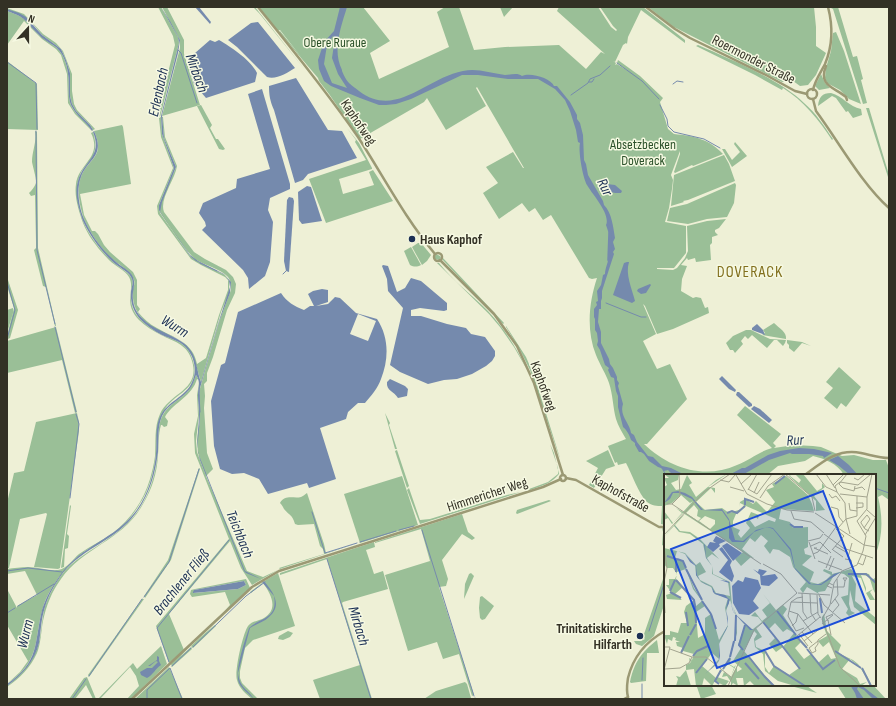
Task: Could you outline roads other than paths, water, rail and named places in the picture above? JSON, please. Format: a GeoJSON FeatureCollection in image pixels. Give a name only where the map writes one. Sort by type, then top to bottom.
{"type":"FeatureCollection","features":[{"type":"Feature","properties":{"kind":"main road","name":"Kaphofweg"},"geometry":{"type":"LineString","coordinates":[[258,7],[333,102],[369,154],[406,216],[435,254],[433,257],[435,260],[440,260],[494,314],[517,346],[534,383],[563,475]]}},
{"type":"Feature","properties":{"kind":"main road","name":"Roermonder Straße"},"geometry":{"type":"LineString","coordinates":[[646,7],[675,29],[693,39],[795,91],[807,94]]}},
{"type":"Feature","properties":{"kind":"main road"},"geometry":{"type":"LineString","coordinates":[[828,7],[831,24],[831,50],[824,72],[824,77],[827,85],[846,97],[847,100]]}},
{"type":"Feature","properties":{"kind":"main road"},"geometry":{"type":"LineString","coordinates":[[830,47],[826,63],[813,90],[808,91],[807,94],[810,99],[813,99],[816,111],[863,178],[875,194],[889,208]]}},
{"type":"Feature","properties":{"kind":"main road"},"geometry":{"type":"LineString","coordinates":[[813,90],[817,94],[816,98],[813,99]]}},
{"type":"Feature","properties":{"kind":"main road","name":"Kaphofweg"},"geometry":{"type":"LineString","coordinates":[[435,254],[438,253],[441,255],[442,258],[440,260]]}},
{"type":"Feature","properties":{"kind":"main road"},"geometry":{"type":"LineString","coordinates":[[806,474],[837,454],[854,452],[889,458]]}},
{"type":"Feature","properties":{"kind":"main road"},"geometry":{"type":"LineString","coordinates":[[561,479],[563,475],[566,476],[566,478]]}},
{"type":"Feature","properties":{"kind":"main road","name":"Himmericher Weg"},"geometry":{"type":"LineString","coordinates":[[132,699],[238,600],[264,579],[287,568],[543,487],[561,479],[564,481],[566,478]]}},
{"type":"Feature","properties":{"kind":"main road","name":"Kaphofstraße"},"geometry":{"type":"LineString","coordinates":[[566,478],[580,482],[659,527],[664,527]]}},
{"type":"Feature","properties":{"kind":"main road"},"geometry":{"type":"LineString","coordinates":[[631,699],[628,697],[626,689],[636,657],[645,645],[664,632]]}},
{"type":"Feature","properties":{"kind":"main road"},"geometry":{"type":"LineString","coordinates":[[624,699],[628,697]]}},
{"type":"Feature","properties":{"kind":"water"},"geometry":{"type":"Polygon","coordinates":[[[161,7],[180,40],[162,115],[164,138],[176,167],[162,202],[160,212],[159,205],[174,168],[162,134],[161,116],[179,43],[178,37],[161,7]]]}},
{"type":"Feature","properties":{"kind":"water"},"geometry":{"type":"Polygon","coordinates":[[[195,7],[199,7],[211,22],[210,24],[195,7]]]}},
{"type":"Feature","properties":{"kind":"water"},"geometry":{"type":"Polygon","coordinates":[[[340,7],[347,7],[338,38],[339,62],[345,78],[359,91],[373,98],[386,101],[398,99],[449,75],[468,70],[505,75],[535,75],[549,80],[554,86],[557,86],[570,102],[577,115],[583,135],[584,160],[588,175],[607,208],[612,220],[615,238],[613,242],[615,249],[602,291],[601,309],[599,309],[598,322],[601,332],[601,343],[619,383],[618,386],[623,404],[622,412],[631,433],[634,435],[637,442],[648,456],[653,457],[662,466],[671,468],[683,474],[672,474],[668,470],[664,471],[649,461],[644,454],[639,452],[635,443],[631,440],[623,427],[618,407],[618,396],[614,378],[611,377],[608,370],[609,368],[605,365],[597,345],[598,341],[595,330],[594,309],[597,305],[597,291],[601,285],[603,275],[605,274],[611,246],[604,210],[585,182],[580,158],[580,143],[578,142],[576,130],[565,100],[555,89],[538,79],[508,79],[478,75],[462,75],[411,99],[396,104],[379,105],[331,86],[324,81],[319,69],[318,60],[324,42],[334,31],[340,7]],[[333,36],[327,45],[324,64],[332,83],[347,88],[338,74],[332,58],[335,38],[333,36]]]}},
{"type":"Feature","properties":{"kind":"water"},"geometry":{"type":"Polygon","coordinates":[[[7,9],[26,17],[42,35],[61,49],[70,73],[70,96],[72,104],[76,111],[90,125],[93,130],[92,131],[71,105],[69,97],[69,78],[62,54],[40,36],[25,20],[7,11],[7,9]]]}},
{"type":"Feature","properties":{"kind":"water"},"geometry":{"type":"Polygon","coordinates":[[[258,22],[295,68],[278,77],[267,77],[228,40],[251,23],[258,22]]]}},
{"type":"Feature","properties":{"kind":"water"},"geometry":{"type":"Polygon","coordinates":[[[210,40],[215,42],[219,40],[246,59],[257,73],[255,82],[206,98],[194,84],[187,60],[210,40]]]}},
{"type":"Feature","properties":{"kind":"water"},"geometry":{"type":"Polygon","coordinates":[[[296,78],[328,130],[342,131],[357,158],[308,174],[303,180],[295,183],[271,101],[269,86],[296,78]]]}},
{"type":"Feature","properties":{"kind":"water"},"geometry":{"type":"Polygon","coordinates":[[[262,89],[290,184],[290,189],[270,198],[268,210],[273,222],[270,262],[265,276],[249,289],[248,278],[243,270],[202,230],[206,226],[199,213],[203,203],[236,188],[237,179],[270,169],[248,94],[262,89]]]}},
{"type":"Feature","properties":{"kind":"water"},"geometry":{"type":"Polygon","coordinates":[[[94,131],[98,147],[97,152],[84,171],[79,182],[78,193],[84,219],[101,247],[110,257],[130,272],[133,277],[134,283],[133,302],[139,314],[153,327],[174,337],[187,346],[195,358],[201,382],[218,324],[230,287],[229,281],[225,276],[231,282],[230,293],[219,322],[200,388],[198,449],[197,443],[199,382],[196,375],[190,389],[167,408],[160,420],[155,470],[150,487],[138,511],[124,527],[76,560],[60,577],[51,591],[46,603],[37,650],[31,662],[23,672],[7,686],[7,684],[18,676],[30,660],[34,651],[42,610],[55,582],[69,564],[128,521],[140,505],[150,484],[154,469],[158,421],[167,407],[185,392],[194,378],[194,361],[186,347],[180,342],[156,332],[140,319],[134,309],[131,298],[133,282],[131,277],[104,253],[92,238],[83,221],[78,201],[77,186],[80,174],[94,153],[96,147],[94,131]]]}},
{"type":"Feature","properties":{"kind":"water"},"geometry":{"type":"Polygon","coordinates":[[[603,185],[615,185],[622,191],[621,193],[613,193],[608,191],[603,185]]]}},
{"type":"Feature","properties":{"kind":"water"},"geometry":{"type":"Polygon","coordinates":[[[307,186],[311,187],[322,221],[302,224],[299,220],[298,192],[307,186]]]}},
{"type":"Feature","properties":{"kind":"water"},"geometry":{"type":"Polygon","coordinates":[[[289,197],[293,198],[294,201],[289,272],[286,271],[284,261],[287,200],[289,197]]]}},
{"type":"Feature","properties":{"kind":"water"},"geometry":{"type":"Polygon","coordinates":[[[170,227],[190,255],[198,261],[225,275],[196,261],[190,256],[170,227]]]}},
{"type":"Feature","properties":{"kind":"water"},"geometry":{"type":"Polygon","coordinates":[[[629,262],[628,276],[635,301],[632,303],[613,295],[624,263],[629,262]]]}},
{"type":"Feature","properties":{"kind":"water"},"geometry":{"type":"Polygon","coordinates":[[[382,266],[388,266],[397,292],[405,288],[411,278],[421,281],[447,303],[447,310],[444,311],[420,308],[411,310],[411,316],[421,316],[466,328],[471,334],[485,337],[495,351],[495,356],[492,361],[472,374],[457,379],[444,380],[428,384],[400,372],[390,365],[403,308],[388,291],[387,279],[382,266]]]}},
{"type":"Feature","properties":{"kind":"water"},"geometry":{"type":"Polygon","coordinates":[[[650,284],[651,285],[646,293],[641,294],[637,291],[638,289],[650,284]]]}},
{"type":"Feature","properties":{"kind":"water"},"geometry":{"type":"Polygon","coordinates":[[[322,289],[328,290],[328,302],[316,306],[328,304],[335,297],[340,298],[356,313],[377,319],[386,341],[384,371],[378,386],[365,403],[358,403],[348,412],[346,419],[320,428],[336,479],[309,488],[307,483],[268,494],[259,479],[244,473],[232,474],[220,469],[214,446],[211,401],[221,365],[225,363],[238,312],[281,293],[291,303],[304,310],[310,306],[314,306],[308,294],[322,289]],[[358,314],[350,334],[368,341],[376,321],[358,314]]]}},
{"type":"Feature","properties":{"kind":"water"},"geometry":{"type":"Polygon","coordinates":[[[757,324],[763,330],[765,335],[752,330],[752,328],[757,324]]]}},
{"type":"Feature","properties":{"kind":"water"},"geometry":{"type":"Polygon","coordinates":[[[722,376],[736,390],[735,392],[729,389],[719,379],[722,376]]]}},
{"type":"Feature","properties":{"kind":"water"},"geometry":{"type":"Polygon","coordinates":[[[390,379],[408,389],[407,396],[398,398],[389,389],[387,382],[390,379]]]}},
{"type":"Feature","properties":{"kind":"water"},"geometry":{"type":"Polygon","coordinates":[[[737,392],[739,392],[752,404],[752,406],[749,407],[736,395],[737,392]]]}},
{"type":"Feature","properties":{"kind":"water"},"geometry":{"type":"Polygon","coordinates":[[[754,406],[760,409],[772,420],[769,423],[751,409],[754,406]]]}},
{"type":"Feature","properties":{"kind":"water"},"geometry":{"type":"Polygon","coordinates":[[[799,448],[814,449],[832,453],[824,458],[823,456],[790,453],[769,460],[744,474],[731,474],[768,455],[780,451],[799,448]]]}},
{"type":"Feature","properties":{"kind":"water"},"geometry":{"type":"Polygon","coordinates":[[[199,455],[245,571],[261,579],[244,571],[199,455]]]}},
{"type":"Feature","properties":{"kind":"water"},"geometry":{"type":"Polygon","coordinates":[[[838,456],[857,474],[849,474],[829,460],[838,456]]]}},
{"type":"Feature","properties":{"kind":"water"},"geometry":{"type":"Polygon","coordinates":[[[244,581],[246,585],[238,589],[193,593],[194,590],[244,581]]]}},
{"type":"Feature","properties":{"kind":"water"},"geometry":{"type":"Polygon","coordinates":[[[264,581],[274,596],[262,582],[264,581]]]}},
{"type":"Feature","properties":{"kind":"water"},"geometry":{"type":"Polygon","coordinates":[[[274,597],[276,603],[273,612],[267,619],[250,628],[238,673],[249,628],[271,613],[275,604],[274,597]]]}},
{"type":"Feature","properties":{"kind":"water"},"geometry":{"type":"Polygon","coordinates":[[[157,656],[159,657],[161,665],[147,678],[141,675],[140,672],[147,668],[152,668],[158,662],[156,661],[148,666],[157,660],[157,656]]]}},
{"type":"Feature","properties":{"kind":"water"},"geometry":{"type":"Polygon","coordinates":[[[238,673],[242,686],[254,699],[239,683],[238,673]]]}},
{"type":"Feature","properties":{"kind":"water"},"geometry":{"type":"Polygon","coordinates":[[[851,686],[862,686],[879,699],[873,699],[864,690],[858,687],[857,689],[864,699],[857,699],[851,686]]]}},
{"type":"Feature","properties":{"kind":"waterway","name":"Mirbach"},"geometry":{"type":"LineString","coordinates":[[178,50],[181,53],[197,103]]}},
{"type":"Feature","properties":{"kind":"waterway"},"geometry":{"type":"LineString","coordinates":[[7,62],[36,83],[37,129]]}},
{"type":"Feature","properties":{"kind":"waterway"},"geometry":{"type":"LineString","coordinates":[[617,63],[642,81],[659,99]]}},
{"type":"Feature","properties":{"kind":"waterway"},"geometry":{"type":"LineString","coordinates":[[571,95],[588,83],[590,79],[600,75],[610,66]]}},
{"type":"Feature","properties":{"kind":"waterway"},"geometry":{"type":"LineString","coordinates":[[589,82],[592,82],[594,79]]}},
{"type":"Feature","properties":{"kind":"waterway"},"geometry":{"type":"LineString","coordinates":[[673,84],[677,81],[683,82]]}},
{"type":"Feature","properties":{"kind":"waterway"},"geometry":{"type":"LineString","coordinates":[[660,105],[667,119],[668,126],[674,132],[704,139],[720,148]]}},
{"type":"Feature","properties":{"kind":"waterway"},"geometry":{"type":"LineString","coordinates":[[36,131],[37,250],[55,324]]}},
{"type":"Feature","properties":{"kind":"waterway","name":"Rur"},"geometry":{"type":"LineString","coordinates":[[609,260],[610,233]]}},
{"type":"Feature","properties":{"kind":"waterway","name":"Erlenbach"},"geometry":{"type":"LineString","coordinates":[[200,263],[217,271]]}},
{"type":"Feature","properties":{"kind":"waterway"},"geometry":{"type":"LineString","coordinates":[[283,274],[287,270]]}},
{"type":"Feature","properties":{"kind":"waterway"},"geometry":{"type":"LineString","coordinates":[[7,282],[15,310],[7,339]]}},
{"type":"Feature","properties":{"kind":"waterway"},"geometry":{"type":"LineString","coordinates":[[606,303],[641,317],[646,317]]}},
{"type":"Feature","properties":{"kind":"waterway"},"geometry":{"type":"LineString","coordinates":[[55,327],[76,412]]}},
{"type":"Feature","properties":{"kind":"waterway","name":"Teichbach"},"geometry":{"type":"LineString","coordinates":[[199,395],[200,412]]}},
{"type":"Feature","properties":{"kind":"waterway"},"geometry":{"type":"LineString","coordinates":[[70,498],[79,424],[76,414]]}},
{"type":"Feature","properties":{"kind":"waterway"},"geometry":{"type":"LineString","coordinates":[[144,597],[169,562],[199,469]]}},
{"type":"Feature","properties":{"kind":"waterway","name":"Rur"},"geometry":{"type":"LineString","coordinates":[[663,470],[665,474]]}},
{"type":"Feature","properties":{"kind":"waterway"},"geometry":{"type":"LineString","coordinates":[[876,488],[889,493]]}},
{"type":"Feature","properties":{"kind":"waterway","name":"Mirbach"},"geometry":{"type":"LineString","coordinates":[[312,512],[325,553],[357,543]]}},
{"type":"Feature","properties":{"kind":"waterway"},"geometry":{"type":"LineString","coordinates":[[399,530],[414,526]]}},
{"type":"Feature","properties":{"kind":"waterway"},"geometry":{"type":"LineString","coordinates":[[422,530],[474,696]]}},
{"type":"Feature","properties":{"kind":"waterway"},"geometry":{"type":"LineString","coordinates":[[360,542],[396,531]]}},
{"type":"Feature","properties":{"kind":"waterway","name":"Brachlener Fließ"},"geometry":{"type":"LineString","coordinates":[[169,662],[157,628],[229,540]]}},
{"type":"Feature","properties":{"kind":"waterway","name":"Mirbach"},"geometry":{"type":"LineString","coordinates":[[327,559],[371,699]]}},
{"type":"Feature","properties":{"kind":"waterway"},"geometry":{"type":"LineString","coordinates":[[7,571],[28,568],[62,572]]}},
{"type":"Feature","properties":{"kind":"waterway"},"geometry":{"type":"LineString","coordinates":[[193,647],[246,596],[265,582]]}},
{"type":"Feature","properties":{"kind":"waterway"},"geometry":{"type":"LineString","coordinates":[[18,606],[54,584]]}},
{"type":"Feature","properties":{"kind":"waterway"},"geometry":{"type":"LineString","coordinates":[[649,631],[664,584]]}},
{"type":"Feature","properties":{"kind":"waterway"},"geometry":{"type":"LineString","coordinates":[[89,676],[142,599]]}},
{"type":"Feature","properties":{"kind":"waterway"},"geometry":{"type":"LineString","coordinates":[[7,613],[15,608]]}},
{"type":"Feature","properties":{"kind":"waterway"},"geometry":{"type":"LineString","coordinates":[[172,666],[191,648]]}},
{"type":"Feature","properties":{"kind":"waterway"},"geometry":{"type":"LineString","coordinates":[[642,680],[643,658]]}},
{"type":"Feature","properties":{"kind":"waterway","name":"Brachlener Fließ"},"geometry":{"type":"LineString","coordinates":[[147,699],[147,690],[170,668],[182,699]]}},
{"type":"Feature","properties":{"kind":"waterway"},"geometry":{"type":"LineString","coordinates":[[72,699],[86,679]]}},
{"type":"Feature","properties":{"kind":"waterway"},"geometry":{"type":"LineString","coordinates":[[642,684],[642,699]]}},
{"type":"Feature","properties":{"kind":"place","name":"Haus Kaphof"},"geometry":{"type":"Point","coordinates":[412,239]}},
{"type":"Feature","properties":{"kind":"place","name":"Trinitatiskirche Hilfarth"},"geometry":{"type":"Point","coordinates":[640,636]}},
{"type":"Feature","properties":{"kind":"district","name":"DOVERACK"},"geometry":{"type":"Point","coordinates":[750,271]}},
{"type":"Feature","properties":{"kind":"park label","name":"Obere Ruraue"},"geometry":{"type":"Point","coordinates":[335,42]}},
{"type":"Feature","properties":{"kind":"park label","name":"Absetzbecken Doverack"},"geometry":{"type":"Point","coordinates":[643,152]}},
{"type":"Feature","properties":{"kind":"water label","name":"Wurm"},"geometry":{"type":"Point","coordinates":[175,326]}},
{"type":"Feature","properties":{"kind":"water label","name":"Wurm"},"geometry":{"type":"Point","coordinates":[25,634]}}]}
